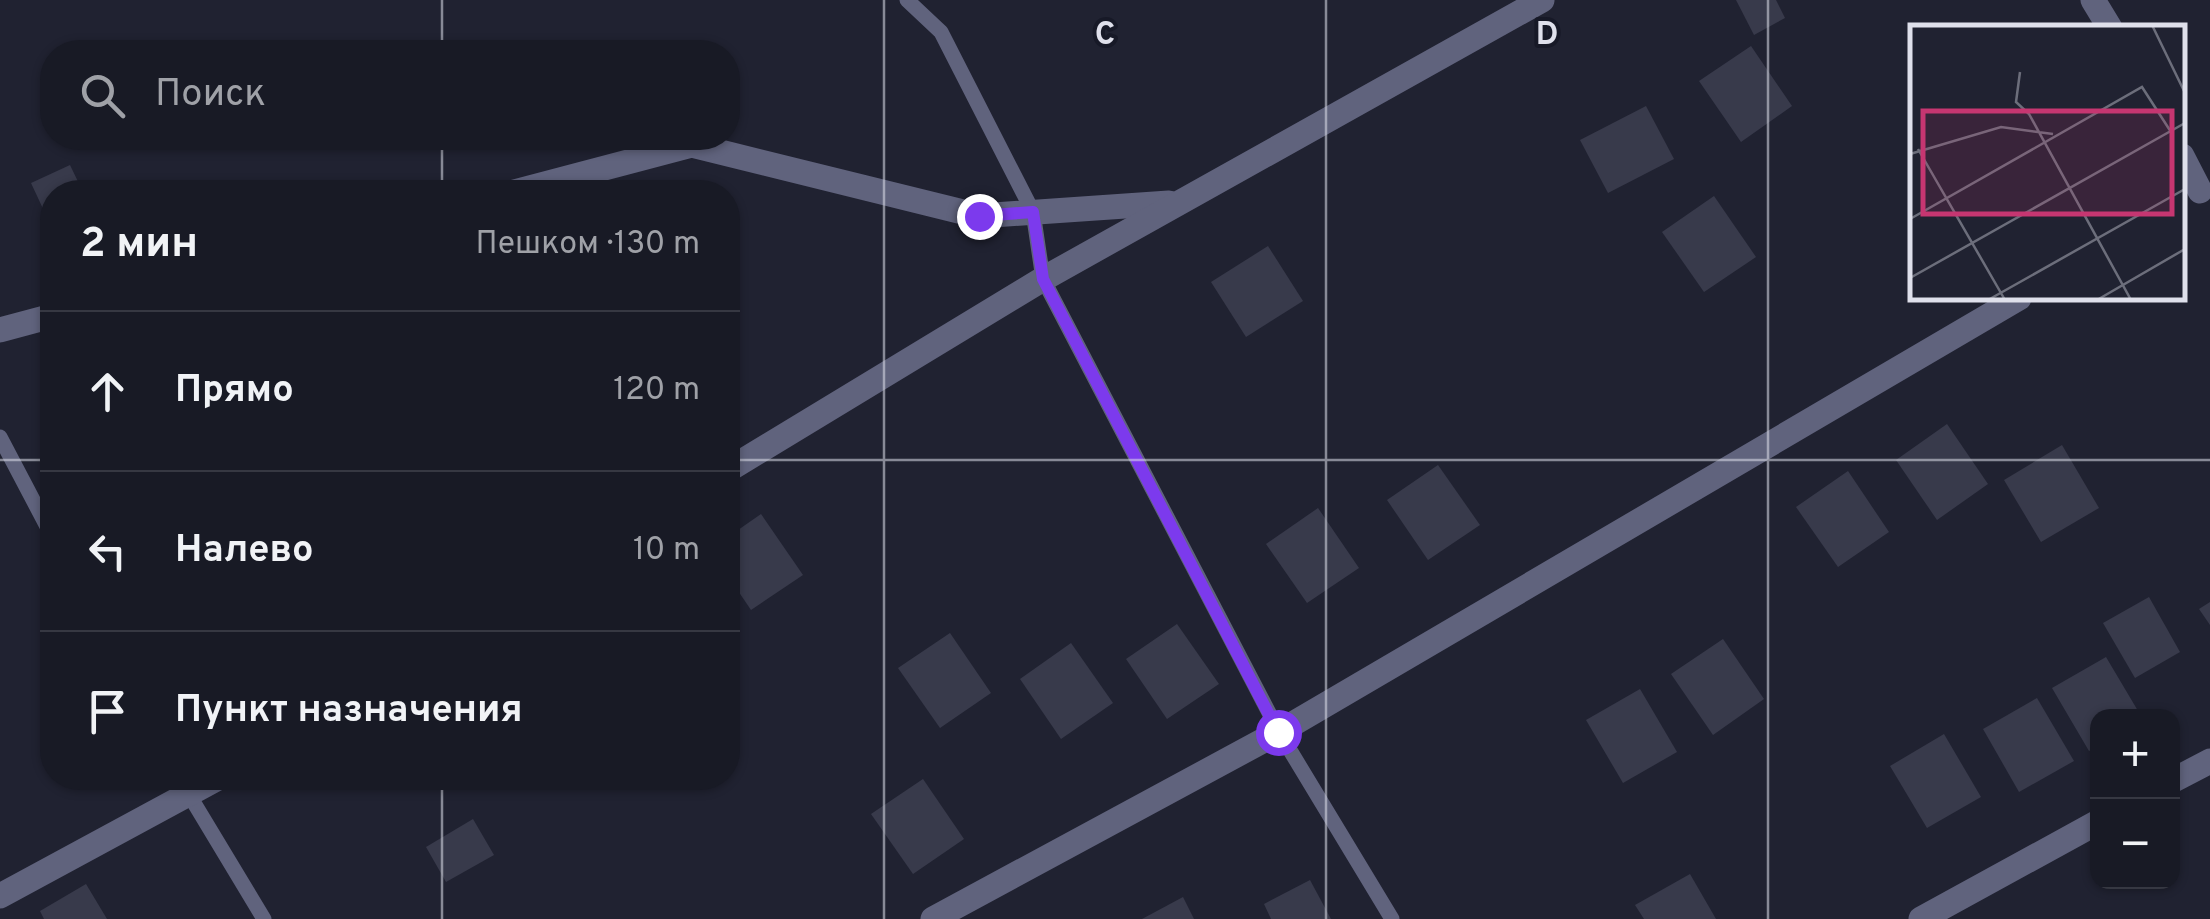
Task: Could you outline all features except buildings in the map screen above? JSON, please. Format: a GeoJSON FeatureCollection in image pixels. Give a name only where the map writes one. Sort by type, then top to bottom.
{"type":"FeatureCollection","features":[{"type":"Feature","properties":{"kind":"street"},"geometry":{"type":"LineString","coordinates":[[740,463],[1043,279],[1542,0]]}},
{"type":"Feature","properties":{"kind":"street"},"geometry":{"type":"LineString","coordinates":[[2094,0],[2108,25]]}},
{"type":"Feature","properties":{"kind":"street"},"geometry":{"type":"LineString","coordinates":[[559,180],[673,150]]}},
{"type":"Feature","properties":{"kind":"street"},"geometry":{"type":"LineString","coordinates":[[712,150],[979,216],[1179,202]]}},
{"type":"Feature","properties":{"kind":"street"},"geometry":{"type":"LineString","coordinates":[[2185,163],[2198,192]]}},
{"type":"Feature","properties":{"kind":"street"},"geometry":{"type":"LineString","coordinates":[[933,919],[1278,732],[2016,300]]}},
{"type":"Feature","properties":{"kind":"street"},"geometry":{"type":"LineString","coordinates":[[0,330],[40,319]]}},
{"type":"Feature","properties":{"kind":"street"},"geometry":{"type":"LineString","coordinates":[[2180,777],[2210,760]]}},
{"type":"Feature","properties":{"kind":"street"},"geometry":{"type":"LineString","coordinates":[[0,896],[177,790]]}},
{"type":"Feature","properties":{"kind":"street"},"geometry":{"type":"LineString","coordinates":[[1921,919],[2090,826]]}},
{"type":"Feature","properties":{"kind":"lane"},"geometry":{"type":"LineString","coordinates":[[907,0],[941,32],[1033,212],[1043,279],[1278,732],[1392,919]]}},
{"type":"Feature","properties":{"kind":"lane"},"geometry":{"type":"LineString","coordinates":[[0,436],[40,513]]}},
{"type":"Feature","properties":{"kind":"lane"},"geometry":{"type":"LineString","coordinates":[[186,790],[264,919]]}},
{"type":"Feature","properties":{"kind":"route"},"geometry":{"type":"LineString","coordinates":[[979,216],[1033,212],[1043,279],[1278,732]]}}]}
